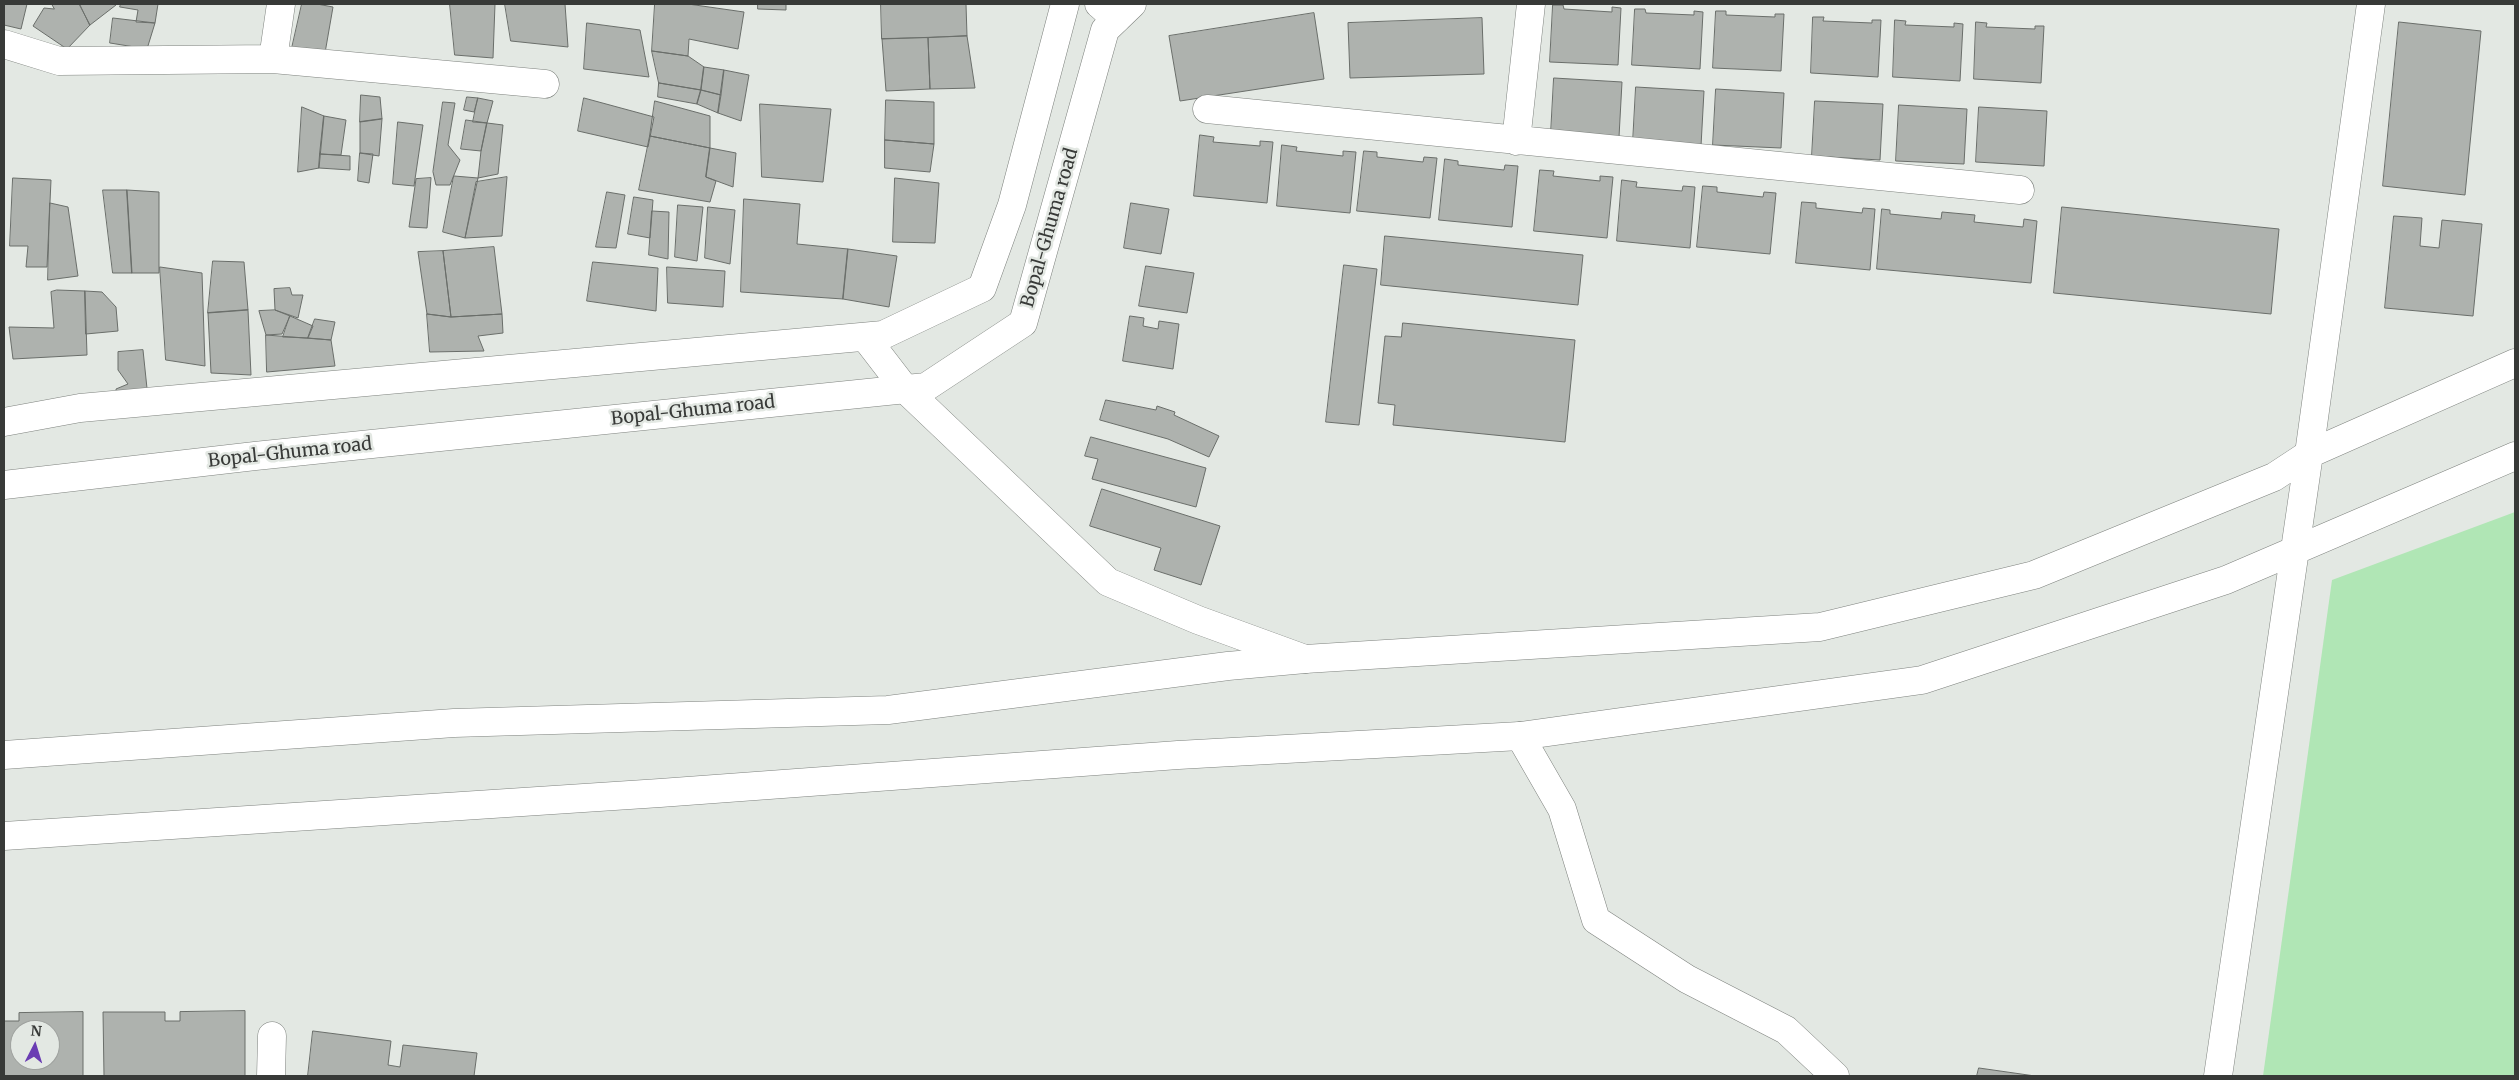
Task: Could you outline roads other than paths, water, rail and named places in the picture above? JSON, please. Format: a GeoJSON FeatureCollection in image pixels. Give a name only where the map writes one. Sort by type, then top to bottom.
{"type":"FeatureCollection","features":[{"type":"Feature","properties":{"kind":"street"},"geometry":{"type":"LineString","coordinates":[[272,59],[281,4]]}},
{"type":"Feature","properties":{"kind":"street"},"geometry":{"type":"LineString","coordinates":[[4,422],[80,408],[882,335],[982,288],[1012,206],[1065,4]]}},
{"type":"Feature","properties":{"kind":"street"},"geometry":{"type":"LineString","coordinates":[[1516,141],[1532,4]]}},
{"type":"Feature","properties":{"kind":"street"},"geometry":{"type":"LineString","coordinates":[[2218,1076],[2309,454],[2371,4]]}},
{"type":"Feature","properties":{"kind":"street","name":"Bopal-Ghuma road"},"geometry":{"type":"LineString","coordinates":[[4,485],[265,455],[926,387],[1023,323],[1106,30],[1116,9]]}},
{"type":"Feature","properties":{"kind":"street"},"geometry":{"type":"LineString","coordinates":[[4,44],[59,61],[272,59],[545,84]]}},
{"type":"Feature","properties":{"kind":"street"},"geometry":{"type":"LineString","coordinates":[[1207,109],[2020,190]]}},
{"type":"Feature","properties":{"kind":"street"},"geometry":{"type":"LineString","coordinates":[[865,337],[905,389],[1108,582],[1198,620],[1305,659]]}},
{"type":"Feature","properties":{"kind":"street"},"geometry":{"type":"LineString","coordinates":[[4,755],[454,723],[888,710],[1228,666],[1305,659],[1820,628],[2034,575],[2274,477],[2309,454],[2515,363]]}},
{"type":"Feature","properties":{"kind":"street"},"geometry":{"type":"LineString","coordinates":[[4,836],[650,793],[1178,755],[1520,736],[1922,680],[2226,580],[2515,456]]}},
{"type":"Feature","properties":{"kind":"street"},"geometry":{"type":"LineString","coordinates":[[1520,736],[1562,809],[1596,920],[1687,979],[1786,1030],[1835,1076]]}},
{"type":"Feature","properties":{"kind":"street"},"geometry":{"type":"LineString","coordinates":[[271,1076],[272,1036]]}}]}
